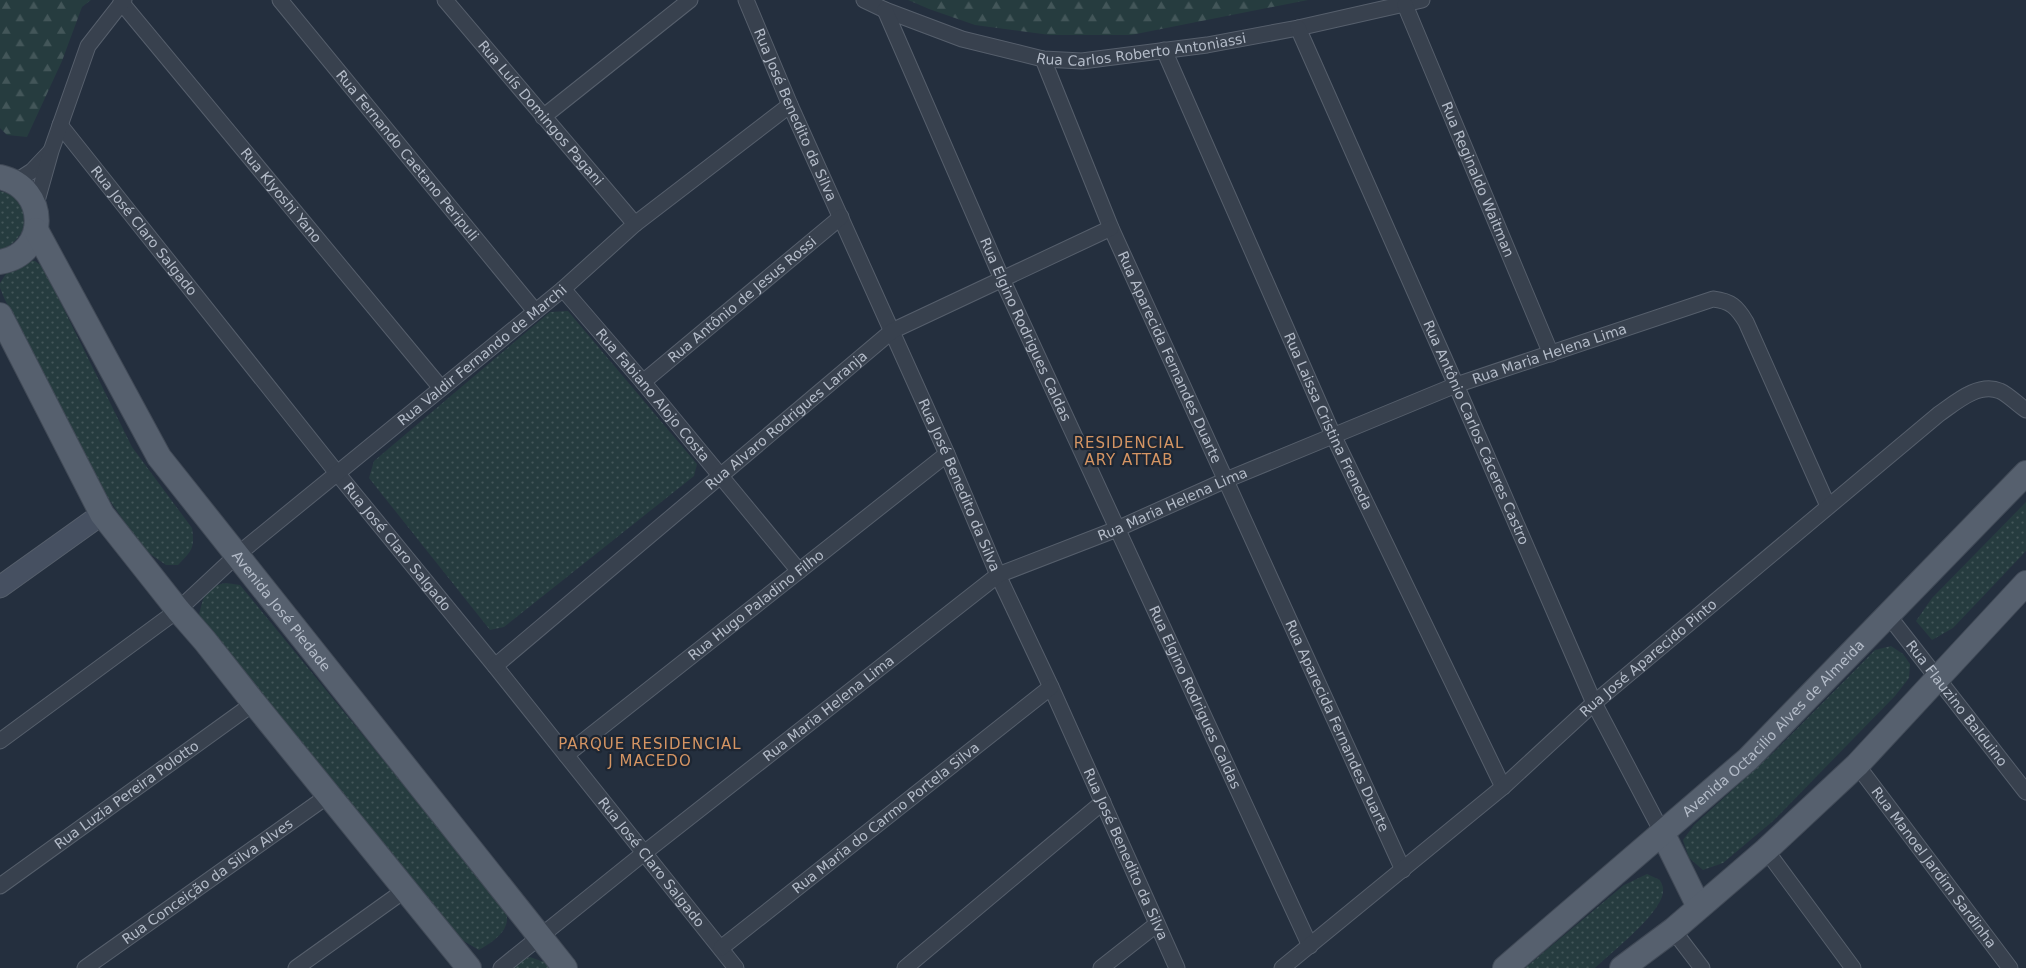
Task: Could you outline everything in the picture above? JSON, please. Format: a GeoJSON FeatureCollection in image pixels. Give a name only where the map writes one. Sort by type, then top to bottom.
{"type":"FeatureCollection","features":[{"type":"Feature","properties":{"kind":"main road","name":"Avenida José Piedade"},"geometry":{"type":"LineString","coordinates":[[8,180],[31,197],[36,219],[159,457],[566,968]]}},
{"type":"Feature","properties":{"kind":"main road"},"geometry":{"type":"LineString","coordinates":[[0,262],[9,261],[22,254],[31,243],[36,219]]}},
{"type":"Feature","properties":{"kind":"main road"},"geometry":{"type":"LineString","coordinates":[[0,316],[102,514],[468,968]]}},
{"type":"Feature","properties":{"kind":"main road","name":"Avenida Octacilio Alves de Almeida"},"geometry":{"type":"LineString","coordinates":[[1505,968],[1748,759],[2026,473]]}},
{"type":"Feature","properties":{"kind":"main road"},"geometry":{"type":"LineString","coordinates":[[1622,968],[1673,930],[1766,850],[1857,765],[2026,584]]}},
{"type":"Feature","properties":{"kind":"main road"},"geometry":{"type":"LineString","coordinates":[[1663,834],[1699,907]]}},
{"type":"Feature","properties":{"kind":"street","name":"Rua Fernando Caetano Peripuli"},"geometry":{"type":"LineString","coordinates":[[280,0],[535,311]]}},
{"type":"Feature","properties":{"kind":"street","name":"Rua Luís Domingos Pagani"},"geometry":{"type":"LineString","coordinates":[[445,0],[635,224]]}},
{"type":"Feature","properties":{"kind":"street"},"geometry":{"type":"LineString","coordinates":[[543,117],[690,0]]}},
{"type":"Feature","properties":{"kind":"street","name":"Rua José Benedito da Silva"},"geometry":{"type":"LineString","coordinates":[[746,0],[790,105],[947,454],[998,575],[1051,687],[1178,968]]}},
{"type":"Feature","properties":{"kind":"street","name":"Rua Carlos Roberto Antoniassi"},"geometry":{"type":"LineString","coordinates":[[864,0],[885,10],[962,39],[1043,59],[1082,61],[1207,45],[1298,28],[1422,0]]}},
{"type":"Feature","properties":{"kind":"street"},"geometry":{"type":"LineString","coordinates":[[36,219],[51,151],[88,46],[122,1]]}},
{"type":"Feature","properties":{"kind":"street","name":"Rua Klyoshi Yano"},"geometry":{"type":"LineString","coordinates":[[122,1],[440,388]]}},
{"type":"Feature","properties":{"kind":"street","name":"Rua Reginaldo Waitman"},"geometry":{"type":"LineString","coordinates":[[1405,4],[1551,354]]}},
{"type":"Feature","properties":{"kind":"street","name":"Rua Elgino Rodrigues Caldas"},"geometry":{"type":"LineString","coordinates":[[885,10],[1002,279],[1310,946]]}},
{"type":"Feature","properties":{"kind":"street","name":"Rua Antônio Carlos Cáceres Castro"},"geometry":{"type":"LineString","coordinates":[[1298,28],[1594,703],[1663,834]]}},
{"type":"Feature","properties":{"kind":"street","name":"Rua Laissa Cristina Freneda"},"geometry":{"type":"LineString","coordinates":[[1164,50],[1333,435],[1502,787]]}},
{"type":"Feature","properties":{"kind":"street","name":"Rua Aparecida Fernandes Duarte"},"geometry":{"type":"LineString","coordinates":[[1043,59],[1111,228],[1403,870]]}},
{"type":"Feature","properties":{"kind":"street","name":"Rua Valdir Fernando de Marchi"},"geometry":{"type":"LineString","coordinates":[[0,741],[178,610],[237,555],[563,289],[635,224],[790,105]]}},
{"type":"Feature","properties":{"kind":"street","name":"Rua José Claro Salgado"},"geometry":{"type":"LineString","coordinates":[[60,125],[337,473],[495,666],[736,968]]}},
{"type":"Feature","properties":{"kind":"street"},"geometry":{"type":"LineString","coordinates":[[8,180],[32,171],[51,151]]}},
{"type":"Feature","properties":{"kind":"street","name":"Rua Antônio de Jesus Rossi"},"geometry":{"type":"LineString","coordinates":[[643,382],[841,217]]}},
{"type":"Feature","properties":{"kind":"street","name":"Rua Alvaro Rodrigues Laranja"},"geometry":{"type":"LineString","coordinates":[[495,666],[892,331],[1111,228]]}},
{"type":"Feature","properties":{"kind":"street","name":"Rua Fabiano Alojo Costa"},"geometry":{"type":"LineString","coordinates":[[563,289],[643,382],[799,571]]}},
{"type":"Feature","properties":{"kind":"street","name":"Rua Maria Helena Lima"},"geometry":{"type":"LineString","coordinates":[[501,968],[644,853],[998,575],[1117,529],[1226,480],[1456,385],[1712,299],[1725,300],[1739,310],[1746,322],[1828,506]]}},
{"type":"Feature","properties":{"kind":"street","name":"Rua José Aparecido Pinto"},"geometry":{"type":"LineString","coordinates":[[1282,968],[1502,787],[1594,703],[1939,414],[1963,397],[1983,389],[2000,391],[2026,410]]}},
{"type":"Feature","properties":{"kind":"street","name":"Rua Hugo Paladino Filho"},"geometry":{"type":"LineString","coordinates":[[566,755],[947,454]]}},
{"type":"Feature","properties":{"kind":"street"},"geometry":{"type":"LineString","coordinates":[[0,587],[102,514]]}},
{"type":"Feature","properties":{"kind":"street","name":"Rua Flauzino Balduino"},"geometry":{"type":"LineString","coordinates":[[1888,615],[2026,792]]}},
{"type":"Feature","properties":{"kind":"street","name":"Rua Maria do Carmo Portela Silva"},"geometry":{"type":"LineString","coordinates":[[721,948],[1051,687]]}},
{"type":"Feature","properties":{"kind":"street","name":"Rua Luzia Pereira Polotto"},"geometry":{"type":"LineString","coordinates":[[0,886],[254,704]]}},
{"type":"Feature","properties":{"kind":"street","name":"Rua Manoel Jardim Sardinha"},"geometry":{"type":"LineString","coordinates":[[1857,765],[2010,968]]}},
{"type":"Feature","properties":{"kind":"street","name":"Rua Conceição da Silva Alves"},"geometry":{"type":"LineString","coordinates":[[85,968],[329,795]]}},
{"type":"Feature","properties":{"kind":"street"},"geometry":{"type":"LineString","coordinates":[[905,968],[1103,802]]}},
{"type":"Feature","properties":{"kind":"street"},"geometry":{"type":"LineString","coordinates":[[1766,850],[1853,968]]}},
{"type":"Feature","properties":{"kind":"street"},"geometry":{"type":"LineString","coordinates":[[296,968],[406,890]]}},
{"type":"Feature","properties":{"kind":"street"},"geometry":{"type":"LineString","coordinates":[[1101,968],[1157,924]]}},
{"type":"Feature","properties":{"kind":"street"},"geometry":{"type":"LineString","coordinates":[[1673,930],[1702,968]]}},
{"type":"Feature","properties":{"kind":"green space"},"geometry":{"type":"Polygon","coordinates":[[[0,0],[91,0],[82,7],[62,61],[27,137],[7,135],[0,128],[0,0]]]}},
{"type":"Feature","properties":{"kind":"green space"},"geometry":{"type":"Polygon","coordinates":[[[908,0],[1308,0],[1131,35],[1050,35],[975,25],[908,0]]]}},
{"type":"Feature","properties":{"kind":"green space"},"geometry":{"type":"Polygon","coordinates":[[[0,191],[13,196],[20,204],[25,220],[24,228],[15,241],[0,250],[0,191]]]}},
{"type":"Feature","properties":{"kind":"green space"},"geometry":{"type":"Polygon","coordinates":[[[24,260],[35,261],[43,267],[132,447],[192,528],[193,545],[187,556],[178,565],[166,565],[143,549],[100,486],[5,300],[0,283],[13,263],[24,260]]]}},
{"type":"Feature","properties":{"kind":"green space"},"geometry":{"type":"Polygon","coordinates":[[[568,311],[697,464],[694,476],[504,627],[490,630],[369,478],[374,461],[550,312],[568,311]]]}},
{"type":"Feature","properties":{"kind":"green space"},"geometry":{"type":"Polygon","coordinates":[[[2026,502],[2026,551],[1953,628],[1932,640],[1916,621],[1932,598],[2026,502]]]}},
{"type":"Feature","properties":{"kind":"green space"},"geometry":{"type":"Polygon","coordinates":[[[226,583],[240,585],[501,904],[506,913],[506,925],[489,944],[479,950],[460,939],[214,639],[199,615],[206,593],[213,587],[226,583]]]}},
{"type":"Feature","properties":{"kind":"green space"},"geometry":{"type":"Polygon","coordinates":[[[1891,646],[1903,654],[1910,664],[1909,678],[1895,696],[1773,821],[1723,863],[1703,870],[1689,858],[1683,840],[1694,825],[1773,753],[1875,650],[1891,646]]]}},
{"type":"Feature","properties":{"kind":"green space"},"geometry":{"type":"Polygon","coordinates":[[[1647,874],[1660,880],[1663,887],[1661,900],[1646,921],[1595,968],[1525,968],[1624,885],[1647,874]]]}},
{"type":"Feature","properties":{"kind":"green space"},"geometry":{"type":"Polygon","coordinates":[[[530,957],[547,963],[551,968],[510,968],[514,963],[530,957]]]}},
{"type":"Feature","properties":{"kind":"district","name":"RESIDENCIAL ARY ATTAB"},"geometry":{"type":"Point","coordinates":[1129,452]}},
{"type":"Feature","properties":{"kind":"district","name":"PARQUE RESIDENCIAL J MACEDO"},"geometry":{"type":"Point","coordinates":[650,752]}}]}
